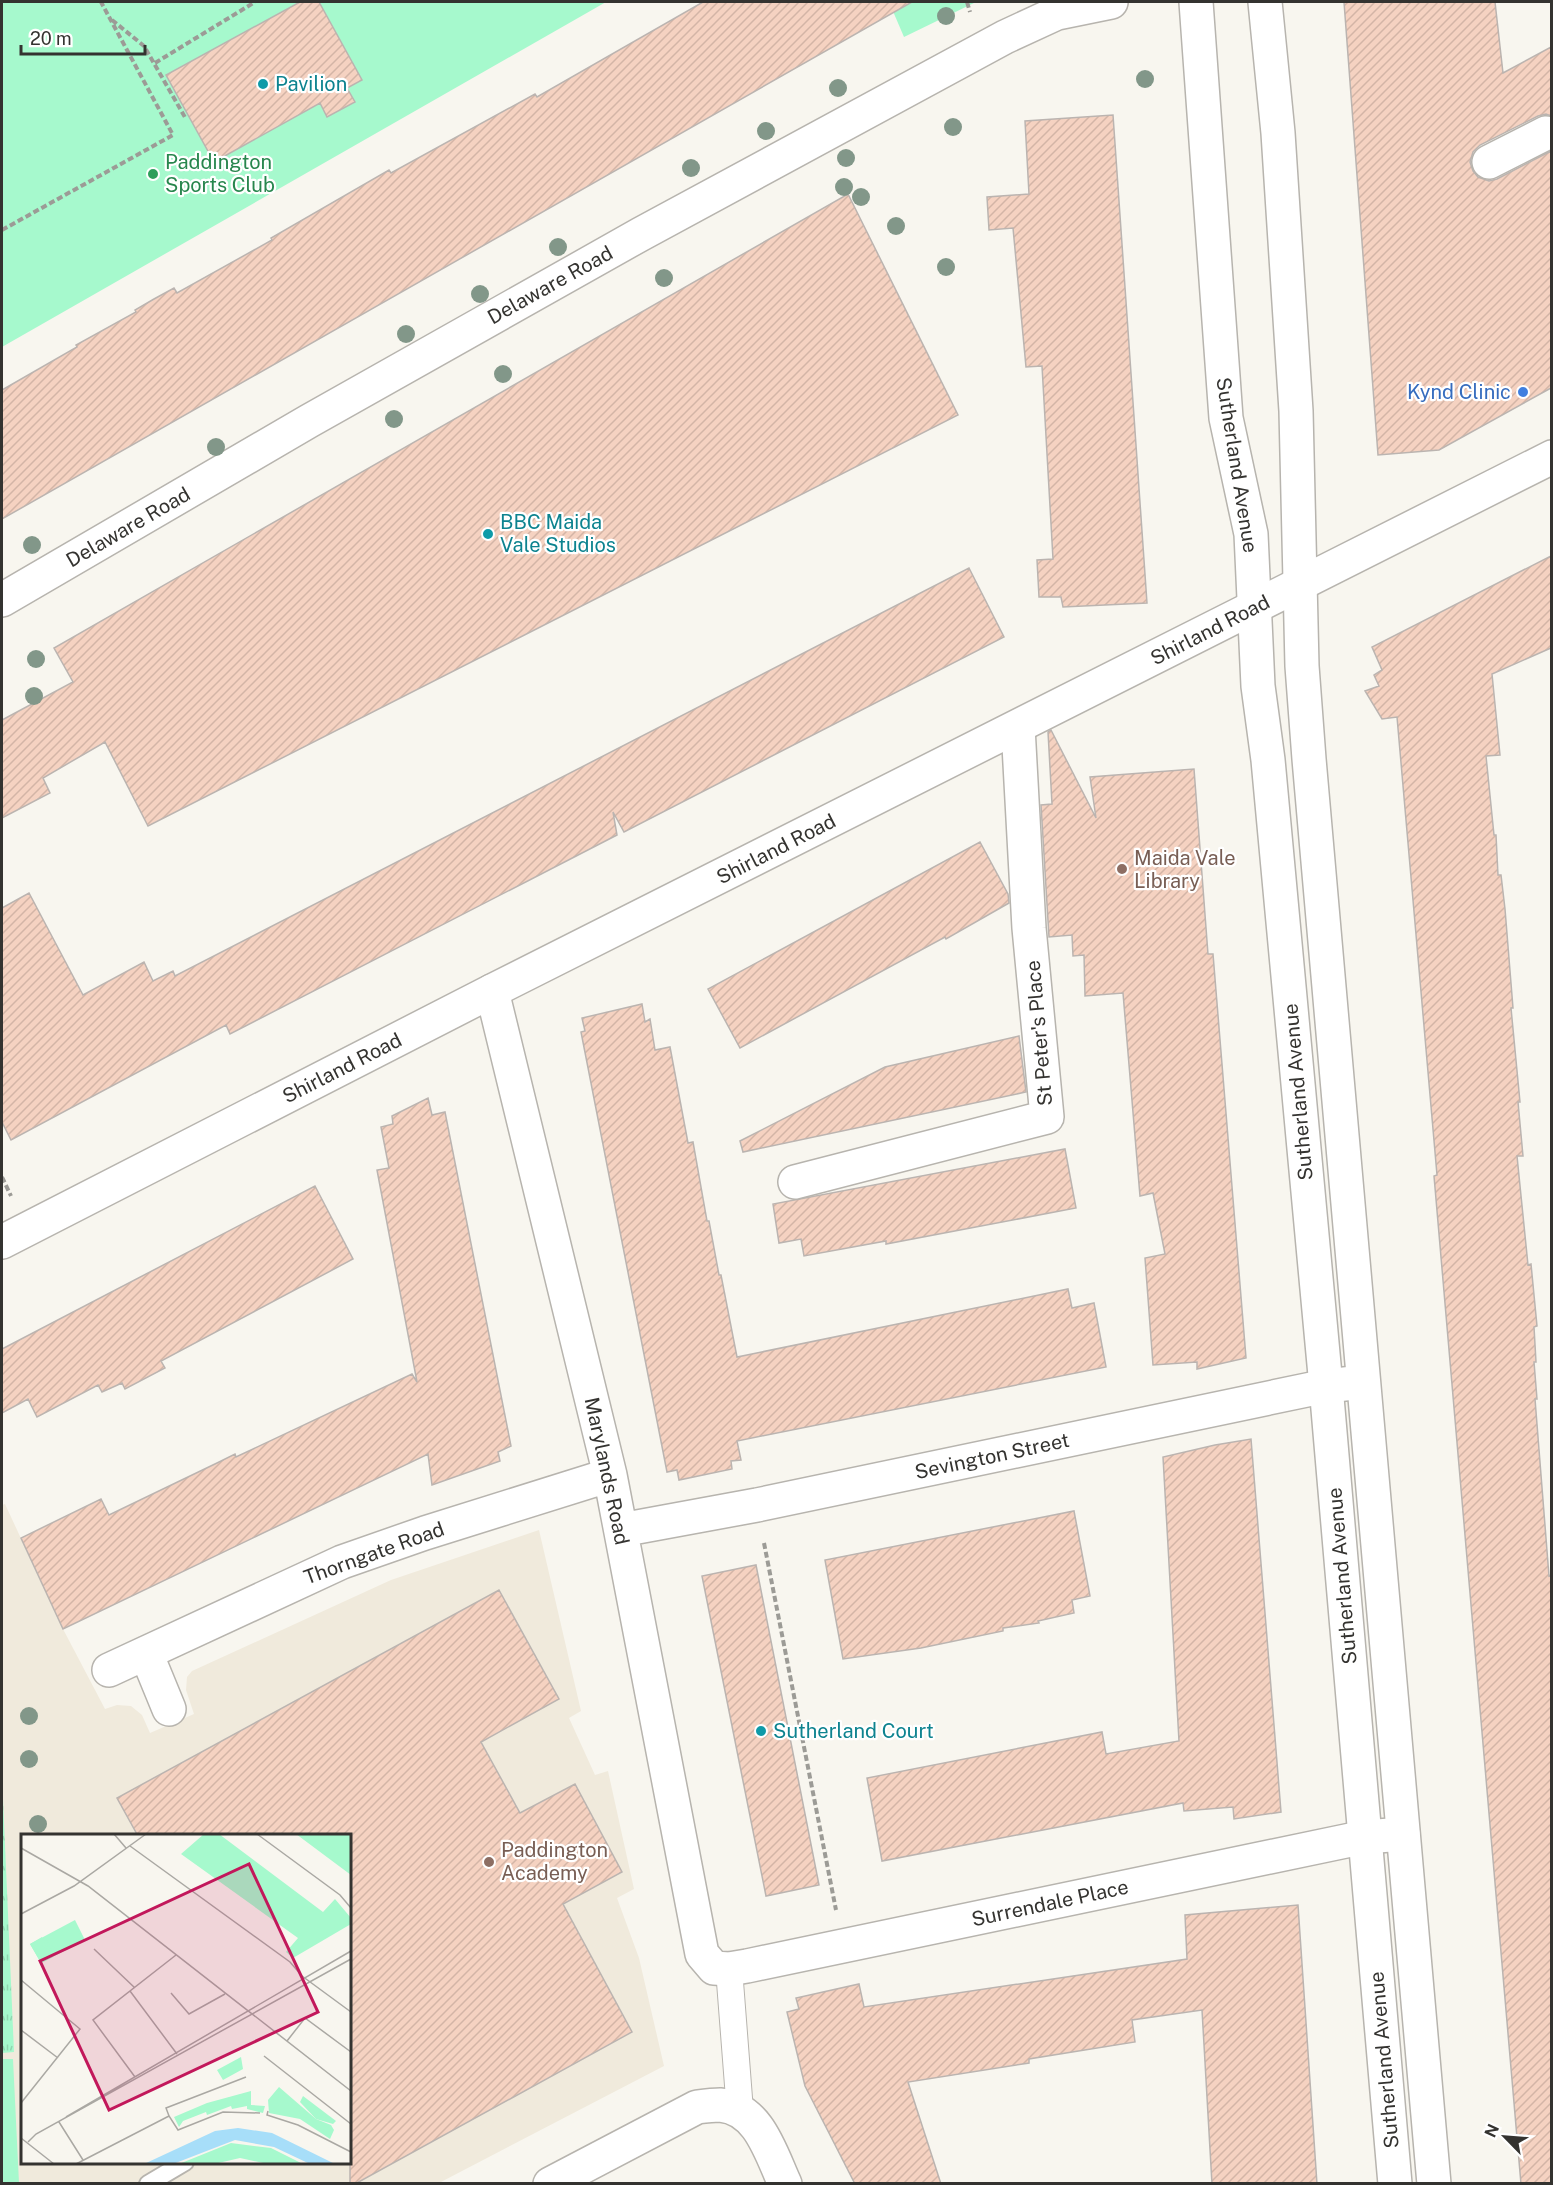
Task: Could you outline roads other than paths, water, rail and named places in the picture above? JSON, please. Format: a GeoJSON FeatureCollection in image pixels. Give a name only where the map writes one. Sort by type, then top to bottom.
{"type":"FeatureCollection","features":[{"type":"Feature","properties":{"kind":"street","name":"Delaware Road"},"geometry":{"type":"LineString","coordinates":[[2,600],[309,421],[642,234],[1005,37],[1057,13],[1111,2]]}},
{"type":"Feature","properties":{"kind":"street","name":"Sutherland Avenue"},"geometry":{"type":"LineString","coordinates":[[1196,2],[1226,418],[1251,534],[1258,686],[1268,760],[1326,1386],[1395,2184]]}},
{"type":"Feature","properties":{"kind":"street","name":"Sutherland Avenue"},"geometry":{"type":"LineString","coordinates":[[1265,2],[1278,133],[1296,411],[1302,666],[1309,759],[1434,2184]]}},
{"type":"Feature","properties":{"kind":"street"},"geometry":{"type":"LineString","coordinates":[[1489,162],[1550,136]]}},
{"type":"Feature","properties":{"kind":"street","name":"Shirland Road"},"geometry":{"type":"LineString","coordinates":[[2,1242],[1551,457]]}},
{"type":"Feature","properties":{"kind":"street","name":"St Peter's Place"},"geometry":{"type":"LineString","coordinates":[[795,1182],[1047,1117],[1029,928],[1018,727]]}},
{"type":"Feature","properties":{"kind":"street","name":"Marylands Road"},"geometry":{"type":"LineString","coordinates":[[492,992],[610,1475],[748,2117],[785,2184]]}},
{"type":"Feature","properties":{"kind":"street","name":"Sevington Street"},"geometry":{"type":"LineString","coordinates":[[621,1530],[757,1505],[1326,1386],[1364,1382]]}},
{"type":"Feature","properties":{"kind":"street","name":"Thorngate Road"},"geometry":{"type":"LineString","coordinates":[[109,1670],[342,1562],[425,1533],[610,1475]]}},
{"type":"Feature","properties":{"kind":"street"},"geometry":{"type":"LineString","coordinates":[[146,1653],[169,1709]]}},
{"type":"Feature","properties":{"kind":"street","name":"Surrendale Place"},"geometry":{"type":"LineString","coordinates":[[716,1962],[843,1946],[1365,1837],[1403,1834]]}},
{"type":"Feature","properties":{"kind":"street"},"geometry":{"type":"LineString","coordinates":[[550,2184],[697,2107],[722,2105],[748,2117]]}},
{"type":"Feature","properties":{"kind":"lane"},"geometry":{"type":"LineString","coordinates":[[148,2184],[183,2164]]}},
{"type":"Feature","properties":{"kind":"place","name":"Pavilion"},"geometry":{"type":"Point","coordinates":[263,84]}},
{"type":"Feature","properties":{"kind":"place","name":"Paddington Sports Club"},"geometry":{"type":"Point","coordinates":[153,174]}},
{"type":"Feature","properties":{"kind":"place","name":"Kynd Clinic"},"geometry":{"type":"Point","coordinates":[1523,392]}},
{"type":"Feature","properties":{"kind":"place","name":"BBC Maida Vale Studios"},"geometry":{"type":"Point","coordinates":[488,534]}},
{"type":"Feature","properties":{"kind":"place","name":"Maida Vale Library"},"geometry":{"type":"Point","coordinates":[1122,869]}},
{"type":"Feature","properties":{"kind":"place","name":"Sutherland Court"},"geometry":{"type":"Point","coordinates":[761,1731]}},
{"type":"Feature","properties":{"kind":"place","name":"Paddington Academy"},"geometry":{"type":"Point","coordinates":[489,1862]}}]}
